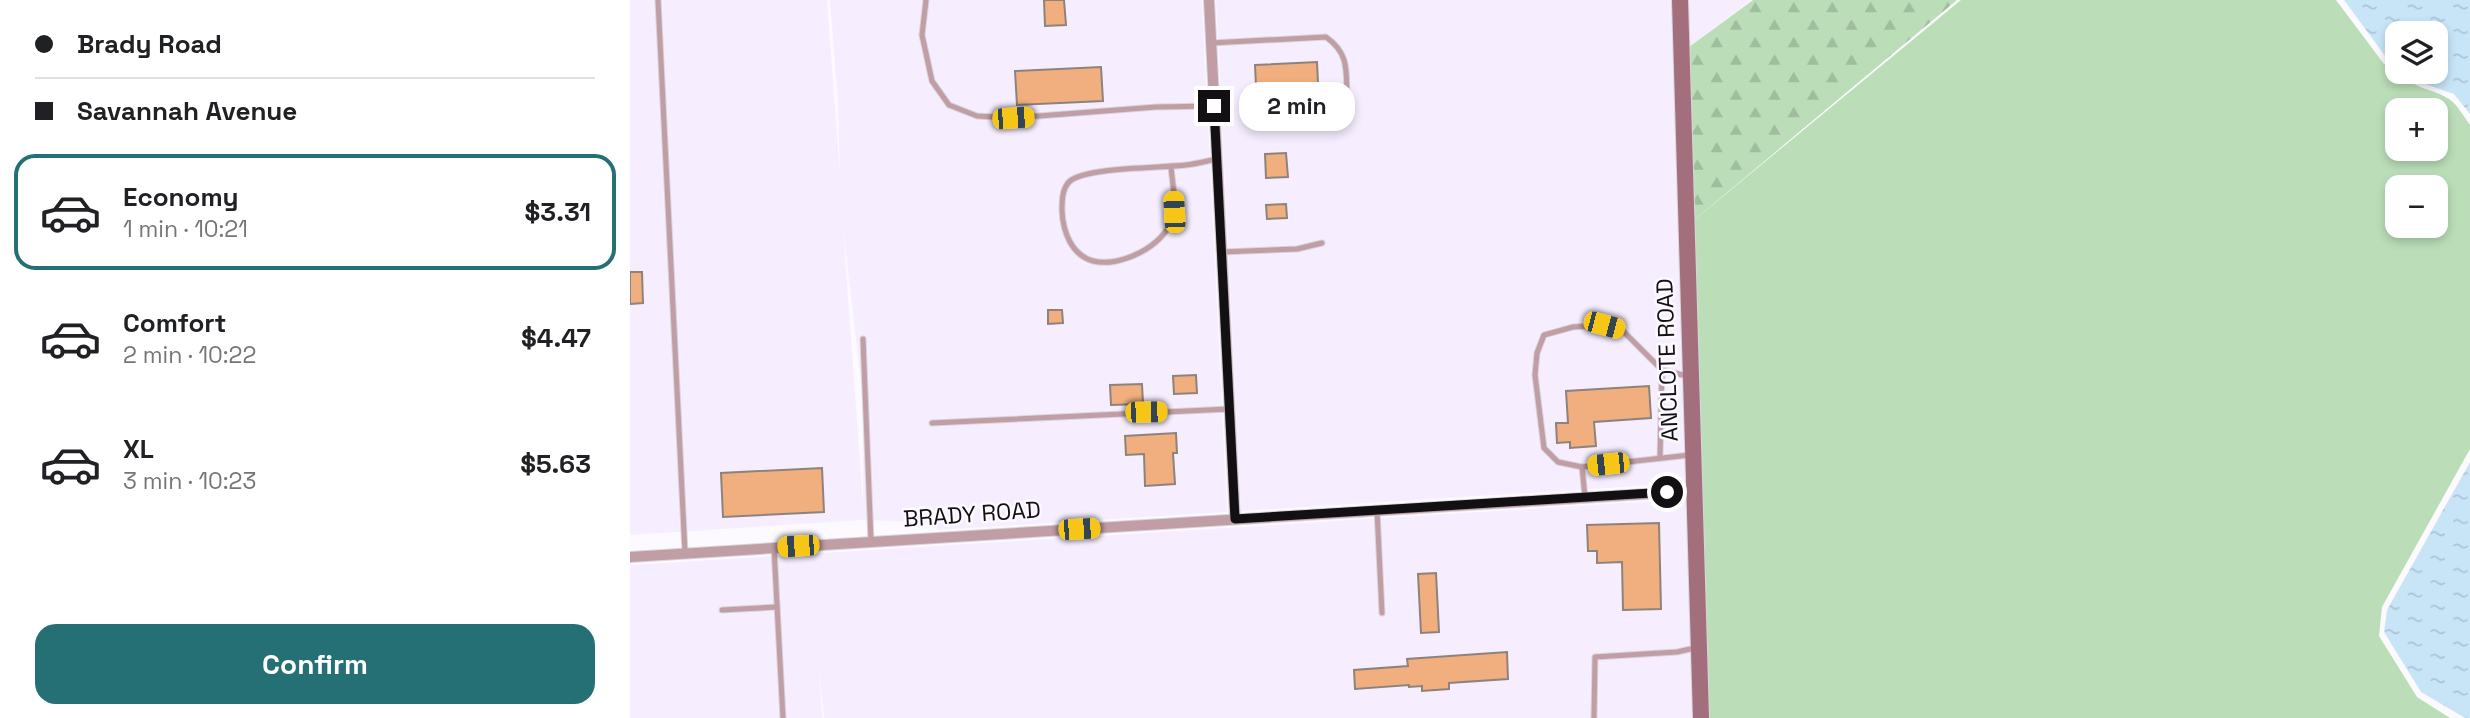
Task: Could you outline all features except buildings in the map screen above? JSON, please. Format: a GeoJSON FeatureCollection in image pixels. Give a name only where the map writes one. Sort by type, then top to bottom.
{"type":"FeatureCollection","features":[{"type":"Feature","properties":{"kind":"street"},"geometry":{"type":"LineString","coordinates":[[1209,0],[1235,519]]}},
{"type":"Feature","properties":{"kind":"street","name":"ANCLOTE ROAD"},"geometry":{"type":"LineString","coordinates":[[1680,0],[1701,718]]}},
{"type":"Feature","properties":{"kind":"street","name":"BRADY ROAD"},"geometry":{"type":"LineString","coordinates":[[630,557],[1694,491]]}},
{"type":"Feature","properties":{"kind":"lane"},"geometry":{"type":"LineString","coordinates":[[658,0],[685,553]]}},
{"type":"Feature","properties":{"kind":"lane"},"geometry":{"type":"LineString","coordinates":[[926,0],[922,35],[932,81],[950,105],[977,116],[1013,118],[1156,107],[1214,106]]}},
{"type":"Feature","properties":{"kind":"lane"},"geometry":{"type":"LineString","coordinates":[[1211,43],[1326,37],[1337,45],[1345,58],[1347,99]]}},
{"type":"Feature","properties":{"kind":"lane"},"geometry":{"type":"LineString","coordinates":[[1171,166],[1174,212],[1168,229],[1155,244],[1131,257],[1111,261],[1093,261],[1074,249],[1065,235],[1062,219],[1062,200],[1071,180],[1099,173],[1217,159]]}},
{"type":"Feature","properties":{"kind":"lane"},"geometry":{"type":"LineString","coordinates":[[1222,252],[1297,249],[1322,243]]}},
{"type":"Feature","properties":{"kind":"lane"},"geometry":{"type":"LineString","coordinates":[[1690,376],[1662,370],[1636,341],[1621,329],[1604,325],[1573,327],[1544,335],[1537,353],[1535,375],[1544,448],[1558,462],[1582,467],[1693,455]]}},
{"type":"Feature","properties":{"kind":"lane"},"geometry":{"type":"LineString","coordinates":[[863,339],[872,542]]}},
{"type":"Feature","properties":{"kind":"lane"},"geometry":{"type":"LineString","coordinates":[[1660,458],[1662,370]]}},
{"type":"Feature","properties":{"kind":"lane"},"geometry":{"type":"LineString","coordinates":[[932,423],[1230,409]]}},
{"type":"Feature","properties":{"kind":"lane"},"geometry":{"type":"LineString","coordinates":[[1582,467],[1585,497]]}},
{"type":"Feature","properties":{"kind":"lane"},"geometry":{"type":"LineString","coordinates":[[1377,510],[1382,613]]}},
{"type":"Feature","properties":{"kind":"lane"},"geometry":{"type":"LineString","coordinates":[[774,548],[783,718]]}},
{"type":"Feature","properties":{"kind":"lane"},"geometry":{"type":"LineString","coordinates":[[722,610],[777,607]]}},
{"type":"Feature","properties":{"kind":"lane"},"geometry":{"type":"LineString","coordinates":[[1594,718],[1595,657],[1677,652],[1698,647]]}},
{"type":"Feature","properties":{"kind":"shaded area"},"geometry":{"type":"Polygon","coordinates":[[[630,0],[827,0],[840,175],[830,0],[1202,0],[1227,512],[937,530],[937,523],[864,520],[630,535],[630,0]],[[843,228],[863,503],[863,400],[843,228]]]}},
{"type":"Feature","properties":{"kind":"shaded area"},"geometry":{"type":"Polygon","coordinates":[[[1216,0],[1673,0],[1686,483],[1241,511],[1216,0]]]}},
{"type":"Feature","properties":{"kind":"shaded area"},"geometry":{"type":"Polygon","coordinates":[[[1687,0],[1751,0],[1689,47],[1687,0]]]}},
{"type":"Feature","properties":{"kind":"shaded area"},"geometry":{"type":"Polygon","coordinates":[[[1687,499],[1694,718],[824,718],[819,668],[822,718],[630,718],[630,565],[1687,499]]]}},
{"type":"Feature","properties":{"kind":"green space"},"geometry":{"type":"Polygon","coordinates":[[[1753,0],[1957,0],[1693,221],[1689,47],[1753,0]]]}},
{"type":"Feature","properties":{"kind":"green space"},"geometry":{"type":"Polygon","coordinates":[[[1961,0],[2336,0],[2385,64],[2385,84],[2414,84],[2447,98],[2385,98],[2385,161],[2448,161],[2448,98],[2458,107],[2470,125],[2470,449],[2382,607],[2379,636],[2417,697],[2450,718],[1708,718],[1693,221],[1961,0]]]}},
{"type":"Feature","properties":{"kind":"water"},"geometry":{"type":"Polygon","coordinates":[[[2344,0],[2470,0],[2470,114],[2454,94],[2425,84],[2448,84],[2448,21],[2385,21],[2385,56],[2344,0]]]}},
{"type":"Feature","properties":{"kind":"water"},"geometry":{"type":"Polygon","coordinates":[[[2470,462],[2470,718],[2465,718],[2421,692],[2384,632],[2387,610],[2470,462]]]}},
{"type":"Feature","properties":{"kind":"route"},"geometry":{"type":"LineString","coordinates":[[1214,106],[1235,519],[1667,492]]}}]}
